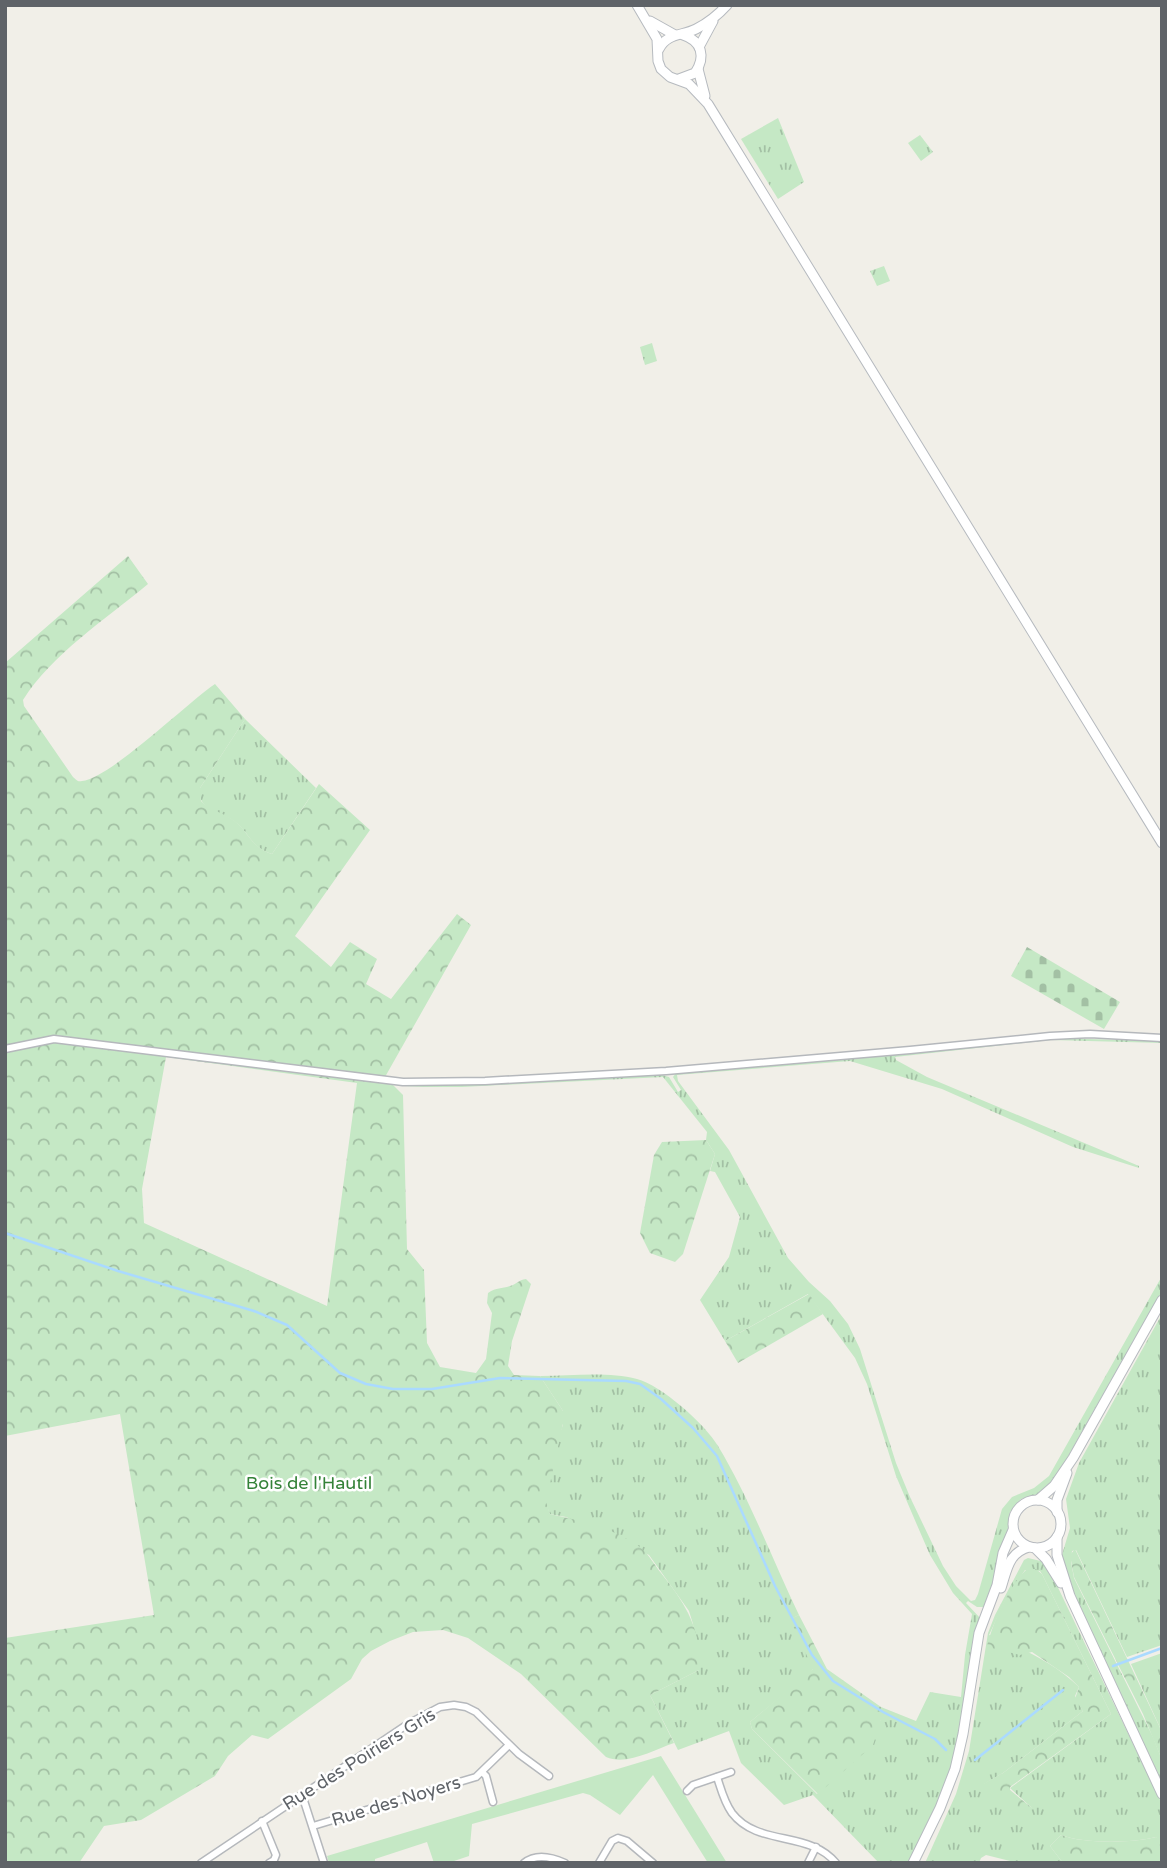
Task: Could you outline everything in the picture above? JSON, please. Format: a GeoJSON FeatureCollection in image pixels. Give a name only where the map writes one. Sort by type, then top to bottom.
{"type":"FeatureCollection","features":[{"type":"Feature","properties":{"kind":"main road"},"geometry":{"type":"LineString","coordinates":[[699,47],[717,16],[727,5]]}},
{"type":"Feature","properties":{"kind":"main road"},"geometry":{"type":"LineString","coordinates":[[640,10],[661,29],[694,40],[699,47],[702,57],[698,69],[691,76],[679,79]]}},
{"type":"Feature","properties":{"kind":"main road"},"geometry":{"type":"LineString","coordinates":[[640,10],[655,34],[659,49]]}},
{"type":"Feature","properties":{"kind":"main road"},"geometry":{"type":"LineString","coordinates":[[717,16],[666,39],[657,58],[661,69],[670,77],[693,88],[708,104],[1162,843]]}},
{"type":"Feature","properties":{"kind":"main road"},"geometry":{"type":"LineString","coordinates":[[698,69],[708,104]]}},
{"type":"Feature","properties":{"kind":"main road"},"geometry":{"type":"LineString","coordinates":[[913,1863],[940,1808],[955,1769],[979,1633],[997,1585],[1003,1553],[1013,1530],[1013,1518],[1026,1503],[1038,1500],[1054,1486],[1073,1458],[1162,1300]]}},
{"type":"Feature","properties":{"kind":"main road"},"geometry":{"type":"LineString","coordinates":[[1070,1597],[1057,1555],[1060,1521],[1057,1511],[1059,1493],[1073,1458]]}},
{"type":"Feature","properties":{"kind":"main road"},"geometry":{"type":"LineString","coordinates":[[1038,1500],[1057,1511]]}},
{"type":"Feature","properties":{"kind":"main road"},"geometry":{"type":"LineString","coordinates":[[1013,1530],[1021,1542],[1046,1559],[1070,1597],[1162,1794]]}},
{"type":"Feature","properties":{"kind":"main road"},"geometry":{"type":"LineString","coordinates":[[920,1863],[949,1797],[965,1749],[979,1649],[1010,1560],[1018,1552],[1050,1544],[1057,1537]]}},
{"type":"Feature","properties":{"kind":"street"},"geometry":{"type":"LineString","coordinates":[[5,1049],[54,1039],[402,1082],[485,1081],[666,1071],[1050,1036],[1090,1034],[1162,1038]]}},
{"type":"Feature","properties":{"kind":"street","name":"Rue des Poiriers Gris"},"geometry":{"type":"LineString","coordinates":[[201,1863],[408,1724],[448,1705],[460,1705],[476,1712],[532,1766],[548,1776]]}},
{"type":"Feature","properties":{"kind":"street","name":"Rue des Noyers"},"geometry":{"type":"LineString","coordinates":[[313,1826],[468,1780],[482,1772],[509,1745]]}},
{"type":"Feature","properties":{"kind":"street"},"geometry":{"type":"LineString","coordinates":[[482,1772],[486,1776],[493,1802]]}},
{"type":"Feature","properties":{"kind":"street"},"geometry":{"type":"LineString","coordinates":[[687,1791],[693,1785],[731,1772]]}},
{"type":"Feature","properties":{"kind":"street"},"geometry":{"type":"LineString","coordinates":[[717,1777],[729,1808],[747,1826],[767,1835],[816,1847],[836,1863]]}},
{"type":"Feature","properties":{"kind":"street"},"geometry":{"type":"LineString","coordinates":[[300,1796],[313,1826],[324,1863]]}},
{"type":"Feature","properties":{"kind":"street"},"geometry":{"type":"LineString","coordinates":[[262,1821],[276,1855],[270,1863]]}},
{"type":"Feature","properties":{"kind":"street"},"geometry":{"type":"LineString","coordinates":[[599,1863],[612,1841],[616,1839],[624,1839],[640,1857],[653,1863]]}},
{"type":"Feature","properties":{"kind":"street"},"geometry":{"type":"LineString","coordinates":[[808,1863],[816,1847]]}},
{"type":"Feature","properties":{"kind":"street"},"geometry":{"type":"LineString","coordinates":[[524,1863],[538,1857],[565,1863]]}},
{"type":"Feature","properties":{"kind":"green space"},"geometry":{"type":"Polygon","coordinates":[[[778,118],[804,182],[778,199],[741,139],[778,118]]]}},
{"type":"Feature","properties":{"kind":"green space"},"geometry":{"type":"Polygon","coordinates":[[[920,135],[933,152],[921,161],[908,143],[920,135]]]}},
{"type":"Feature","properties":{"kind":"green space"},"geometry":{"type":"Polygon","coordinates":[[[884,266],[890,281],[877,286],[870,271],[884,266]]]}},
{"type":"Feature","properties":{"kind":"green space"},"geometry":{"type":"Polygon","coordinates":[[[652,343],[657,361],[645,365],[640,347],[652,343]]]}},
{"type":"Feature","properties":{"kind":"green space","name":"Bois de l'Hautil"},"geometry":{"type":"Polygon","coordinates":[[[128,556],[148,584],[64,652],[23,700],[24,706],[73,777],[82,781],[110,768],[215,684],[245,719],[200,788],[201,801],[236,822],[258,847],[272,854],[319,784],[370,830],[295,936],[331,967],[350,942],[377,959],[366,984],[391,999],[457,914],[471,925],[385,1077],[403,1095],[407,1249],[424,1270],[427,1343],[440,1367],[476,1373],[486,1359],[492,1313],[487,1303],[488,1293],[526,1279],[531,1284],[512,1341],[508,1366],[514,1375],[540,1376],[563,1411],[564,1419],[546,1502],[550,1514],[609,1530],[641,1548],[677,1595],[695,1629],[699,1670],[650,1695],[674,1743],[623,1760],[606,1757],[521,1674],[468,1638],[443,1630],[413,1632],[371,1651],[362,1659],[351,1679],[268,1739],[252,1735],[228,1756],[215,1776],[141,1820],[104,1826],[79,1863],[5,1863],[5,1638],[154,1615],[120,1414],[5,1436],[5,663],[128,556]],[[166,1057],[142,1189],[144,1223],[327,1306],[357,1083],[166,1057]]]}},
{"type":"Feature","properties":{"kind":"green space"},"geometry":{"type":"Polygon","coordinates":[[[245,719],[316,788],[272,854],[259,848],[234,821],[207,807],[200,797],[200,788],[245,719]]]}},
{"type":"Feature","properties":{"kind":"green space"},"geometry":{"type":"Polygon","coordinates":[[[1027,947],[1120,1002],[1104,1029],[1011,976],[1027,947]]]}},
{"type":"Feature","properties":{"kind":"green space"},"geometry":{"type":"Polygon","coordinates":[[[1051,1038],[1162,1043],[1051,1040],[895,1057],[927,1077],[1139,1168],[1073,1147],[942,1089],[850,1061],[677,1075],[678,1081],[729,1150],[788,1258],[830,1301],[848,1324],[860,1349],[896,1463],[910,1497],[943,1566],[956,1586],[971,1601],[975,1600],[978,1594],[1002,1509],[1012,1497],[1034,1488],[1049,1476],[1162,1276],[1162,1291],[1058,1474],[1041,1493],[1021,1499],[1010,1512],[997,1577],[985,1607],[977,1607],[968,1601],[966,1603],[981,1619],[962,1732],[948,1780],[910,1863],[879,1863],[813,1795],[784,1805],[741,1763],[729,1731],[678,1750],[650,1695],[699,1670],[689,1611],[649,1555],[566,1517],[550,1514],[545,1502],[557,1441],[563,1425],[563,1411],[540,1376],[601,1375],[637,1379],[670,1397],[703,1427],[730,1466],[751,1508],[799,1615],[791,1619],[813,1665],[809,1674],[750,1722],[752,1729],[817,1794],[881,1720],[881,1707],[916,1721],[930,1692],[961,1697],[972,1614],[953,1593],[930,1555],[896,1476],[867,1384],[855,1358],[808,1294],[725,1341],[700,1300],[729,1257],[740,1217],[715,1172],[710,1171],[715,1154],[706,1140],[707,1132],[663,1077],[462,1087],[404,1087],[659,1074],[669,1077],[678,1092],[681,1090],[673,1077],[676,1073],[1051,1038]]]}},
{"type":"Feature","properties":{"kind":"green space"},"geometry":{"type":"Polygon","coordinates":[[[706,1140],[715,1154],[683,1254],[675,1262],[650,1253],[640,1233],[654,1155],[662,1142],[706,1140]]]}},
{"type":"Feature","properties":{"kind":"green space"},"geometry":{"type":"Polygon","coordinates":[[[809,1294],[823,1314],[738,1363],[725,1341],[809,1294]]]}},
{"type":"Feature","properties":{"kind":"green space"},"geometry":{"type":"Polygon","coordinates":[[[1162,1314],[1162,1645],[1127,1657],[1076,1550],[1072,1551],[1071,1562],[1074,1578],[1153,1737],[1162,1760],[1162,1782],[1075,1597],[1061,1558],[1070,1528],[1066,1499],[1079,1463],[1162,1314]]]}},
{"type":"Feature","properties":{"kind":"green space"},"geometry":{"type":"Polygon","coordinates":[[[1075,1549],[1162,1732],[1162,1760],[1143,1714],[1074,1577],[1070,1555],[1075,1549]]]}},
{"type":"Feature","properties":{"kind":"green space"},"geometry":{"type":"Polygon","coordinates":[[[1028,1558],[1045,1562],[1162,1804],[1162,1853],[1156,1837],[1108,1842],[1061,1835],[1050,1846],[1063,1863],[1018,1863],[986,1855],[979,1863],[925,1863],[956,1794],[969,1751],[988,1633],[1024,1560],[1028,1558]],[[1025,1570],[1005,1601],[989,1635],[1037,1656],[1079,1687],[1075,1696],[1083,1711],[1003,1773],[984,1784],[1032,1808],[1010,1788],[1111,1714],[1040,1571],[1025,1570]]]}},
{"type":"Feature","properties":{"kind":"green space"},"geometry":{"type":"Polygon","coordinates":[[[1027,1569],[1036,1569],[1042,1574],[1111,1714],[1010,1787],[1010,1790],[1032,1808],[1024,1821],[983,1788],[983,1784],[1003,1773],[1083,1711],[1075,1699],[1079,1687],[1032,1652],[1020,1655],[987,1647],[1002,1605],[1014,1584],[1027,1569]]]}},
{"type":"Feature","properties":{"kind":"green space"},"geometry":{"type":"Polygon","coordinates":[[[799,1615],[827,1669],[881,1707],[881,1720],[873,1745],[818,1794],[752,1729],[750,1722],[813,1669],[790,1619],[799,1615]]]}},
{"type":"Feature","properties":{"kind":"green space"},"geometry":{"type":"Polygon","coordinates":[[[1162,1653],[1162,1732],[1131,1664],[1162,1653]]]}},
{"type":"Feature","properties":{"kind":"green space"},"geometry":{"type":"Polygon","coordinates":[[[661,1756],[727,1863],[708,1863],[653,1775],[620,1815],[583,1793],[472,1824],[469,1856],[448,1863],[434,1863],[427,1842],[375,1859],[375,1863],[329,1863],[327,1856],[661,1756]]]}},
{"type":"Feature","properties":{"kind":"green space"},"geometry":{"type":"Polygon","coordinates":[[[1061,1835],[1108,1842],[1156,1837],[1159,1840],[1162,1863],[1063,1863],[1050,1846],[1061,1835]]]}},
{"type":"Feature","properties":{"kind":"waterway"},"geometry":{"type":"LineString","coordinates":[[5,1233],[118,1271],[254,1311],[287,1325],[340,1373],[366,1384],[393,1389],[432,1389],[500,1378],[626,1381],[640,1384],[693,1428],[717,1456],[775,1586],[812,1655],[833,1681],[883,1712],[935,1739],[946,1750]]}},
{"type":"Feature","properties":{"kind":"waterway"},"geometry":{"type":"LineString","coordinates":[[1113,1666],[1162,1648]]}},
{"type":"Feature","properties":{"kind":"waterway"},"geometry":{"type":"LineString","coordinates":[[975,1760],[1063,1690]]}}]}
